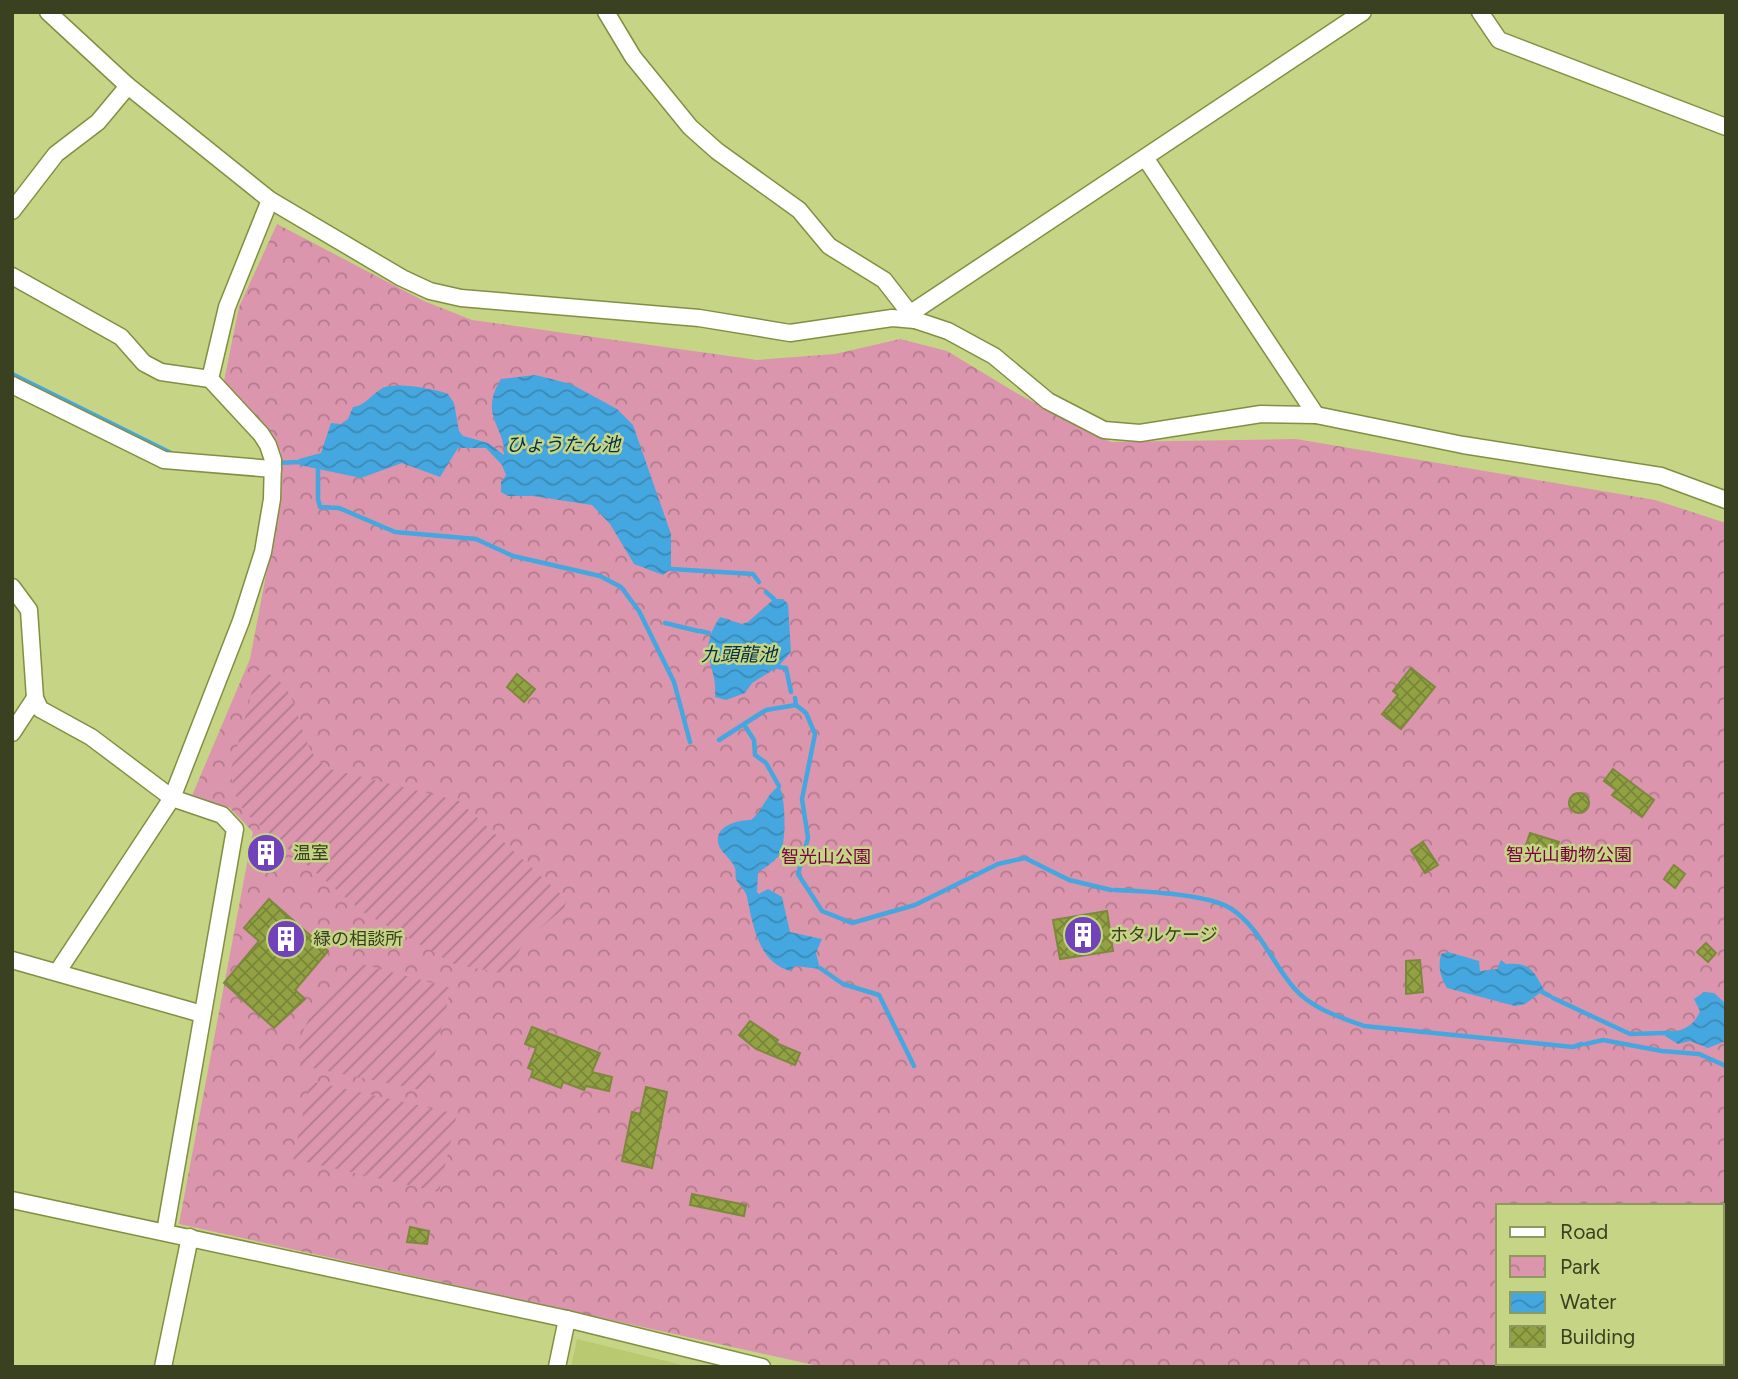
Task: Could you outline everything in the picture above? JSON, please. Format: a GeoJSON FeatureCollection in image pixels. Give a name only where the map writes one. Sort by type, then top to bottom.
{"type":"FeatureCollection","features":[{"type":"Feature","properties":{"kind":"street"},"geometry":{"type":"LineString","coordinates":[[48,12],[128,86],[270,200],[402,278],[430,290],[461,298],[687,317],[790,333],[913,316],[1363,12]]}},
{"type":"Feature","properties":{"kind":"street"},"geometry":{"type":"LineString","coordinates":[[606,12],[633,57],[690,127],[717,151],[799,211],[830,246],[884,280],[913,316],[994,356],[1048,401],[1104,430],[1140,433],[1261,414],[1316,415],[1463,445],[1661,476],[1726,500]]}},
{"type":"Feature","properties":{"kind":"street"},"geometry":{"type":"LineString","coordinates":[[1480,12],[1499,40],[1726,127]]}},
{"type":"Feature","properties":{"kind":"street"},"geometry":{"type":"LineString","coordinates":[[12,211],[56,154],[98,122],[128,86]]}},
{"type":"Feature","properties":{"kind":"street"},"geometry":{"type":"LineString","coordinates":[[1146,159],[1316,415]]}},
{"type":"Feature","properties":{"kind":"street"},"geometry":{"type":"LineString","coordinates":[[210,379],[227,307],[270,200]]}},
{"type":"Feature","properties":{"kind":"street"},"geometry":{"type":"LineString","coordinates":[[12,275],[121,337],[144,363],[161,372],[210,379],[261,434],[273,464],[272,499],[263,552],[241,621],[173,798],[58,971]]}},
{"type":"Feature","properties":{"kind":"street"},"geometry":{"type":"LineString","coordinates":[[12,385],[164,460],[273,464]]}},
{"type":"Feature","properties":{"kind":"street"},"geometry":{"type":"LineString","coordinates":[[12,587],[29,610],[35,698],[40,709],[91,737],[173,798],[222,815],[235,829],[223,912],[202,1014],[165,1232]]}},
{"type":"Feature","properties":{"kind":"street"},"geometry":{"type":"LineString","coordinates":[[12,733],[35,698]]}},
{"type":"Feature","properties":{"kind":"street"},"geometry":{"type":"LineString","coordinates":[[12,960],[202,1014]]}},
{"type":"Feature","properties":{"kind":"street"},"geometry":{"type":"LineString","coordinates":[[12,1200],[567,1319],[762,1367]]}},
{"type":"Feature","properties":{"kind":"street"},"geometry":{"type":"LineString","coordinates":[[163,1367],[190,1237]]}},
{"type":"Feature","properties":{"kind":"street"},"geometry":{"type":"LineString","coordinates":[[557,1367],[567,1319]]}},
{"type":"Feature","properties":{"kind":"shaded area"},"geometry":{"type":"Polygon","coordinates":[[[577,1339],[690,1367],[571,1367],[577,1339]]]}},
{"type":"Feature","properties":{"kind":"green space","name":"智光山公園"},"geometry":{"type":"Polygon","coordinates":[[[277,224],[424,301],[472,320],[757,360],[835,354],[900,339],[947,351],[1018,394],[1111,442],[1296,439],[1655,500],[1726,523],[1726,1367],[823,1367],[179,1224],[253,832],[229,807],[222,812],[191,798],[250,659],[280,502],[281,451],[223,386],[239,307],[277,224]]]}},
{"type":"Feature","properties":{"kind":"green space"},"geometry":{"type":"Polygon","coordinates":[[[258,669],[276,678],[287,690],[306,739],[319,761],[330,769],[459,801],[567,900],[564,908],[525,941],[506,974],[454,964],[363,912],[249,816],[238,803],[230,773],[258,669]]]}},
{"type":"Feature","properties":{"kind":"green space"},"geometry":{"type":"Polygon","coordinates":[[[354,962],[451,988],[428,1083],[421,1090],[303,1066],[299,1053],[306,1025],[324,997],[354,962]]]}},
{"type":"Feature","properties":{"kind":"green space"},"geometry":{"type":"Polygon","coordinates":[[[310,1081],[457,1114],[439,1192],[293,1159],[310,1081]]]}},
{"type":"Feature","properties":{"kind":"water","name":"ひょうたん池"},"geometry":{"type":"Polygon","coordinates":[[[535,375],[571,384],[617,409],[633,425],[671,534],[671,569],[663,575],[634,564],[610,524],[592,505],[533,496],[508,496],[501,492],[501,482],[506,475],[502,465],[486,448],[458,448],[440,477],[402,463],[361,478],[299,465],[299,459],[321,453],[331,423],[341,424],[348,419],[353,407],[365,402],[381,389],[394,386],[424,388],[448,394],[454,403],[459,431],[463,436],[488,443],[504,455],[504,445],[492,412],[495,392],[501,379],[535,375]]]}},
{"type":"Feature","properties":{"kind":"water","name":"九頭龍池"},"geometry":{"type":"Polygon","coordinates":[[[774,599],[783,599],[788,604],[791,652],[778,667],[752,683],[745,693],[726,700],[715,697],[714,676],[708,650],[713,630],[720,617],[742,624],[748,622],[774,599]]]}},
{"type":"Feature","properties":{"kind":"water"},"geometry":{"type":"Polygon","coordinates":[[[779,786],[784,808],[783,846],[775,860],[758,872],[757,892],[759,894],[768,889],[782,897],[790,932],[822,939],[816,953],[820,969],[795,966],[790,971],[771,960],[759,941],[746,894],[736,879],[735,868],[719,846],[719,833],[723,829],[733,823],[751,820],[779,786]]]}},
{"type":"Feature","properties":{"kind":"water"},"geometry":{"type":"Polygon","coordinates":[[[1448,952],[1479,961],[1480,971],[1497,969],[1501,960],[1506,964],[1520,964],[1530,968],[1544,990],[1525,1004],[1515,1006],[1447,988],[1441,976],[1440,964],[1441,954],[1448,952]]]}},
{"type":"Feature","properties":{"kind":"water"},"geometry":{"type":"Polygon","coordinates":[[[1704,992],[1714,993],[1726,1004],[1726,1041],[1708,1048],[1690,1041],[1678,1044],[1665,1036],[1666,1030],[1677,1031],[1695,1020],[1700,1011],[1694,999],[1704,992]]]}},
{"type":"Feature","properties":{"kind":"building"},"geometry":{"type":"Polygon","coordinates":[[[1411,668],[1435,687],[1401,729],[1382,714],[1398,695],[1393,691],[1411,668]]]}},
{"type":"Feature","properties":{"kind":"building"},"geometry":{"type":"Polygon","coordinates":[[[517,674],[535,689],[524,702],[507,687],[517,674]]]}},
{"type":"Feature","properties":{"kind":"building"},"geometry":{"type":"Polygon","coordinates":[[[1613,769],[1654,800],[1642,817],[1612,795],[1616,790],[1604,781],[1613,769]]]}},
{"type":"Feature","properties":{"kind":"building"},"geometry":{"type":"Polygon","coordinates":[[[1579,793],[1586,796],[1589,803],[1586,810],[1579,813],[1572,810],[1569,803],[1572,796],[1579,793]]]}},
{"type":"Feature","properties":{"kind":"building"},"geometry":{"type":"Polygon","coordinates":[[[1530,833],[1559,842],[1555,854],[1526,845],[1530,833]]]}},
{"type":"Feature","properties":{"kind":"building"},"geometry":{"type":"Polygon","coordinates":[[[1423,842],[1438,865],[1425,873],[1411,850],[1423,842]]]}},
{"type":"Feature","properties":{"kind":"building"},"geometry":{"type":"Polygon","coordinates":[[[1674,865],[1685,874],[1675,888],[1664,879],[1674,865]]]}},
{"type":"Feature","properties":{"kind":"building"},"geometry":{"type":"Polygon","coordinates":[[[269,899],[328,951],[295,990],[305,999],[274,1028],[224,983],[259,941],[244,928],[269,899]]]}},
{"type":"Feature","properties":{"kind":"building","name":"ホタルケージ"},"geometry":{"type":"Polygon","coordinates":[[[1107,911],[1113,951],[1060,959],[1053,920],[1107,911]]]}},
{"type":"Feature","properties":{"kind":"building"},"geometry":{"type":"Polygon","coordinates":[[[1706,943],[1716,953],[1708,962],[1697,952],[1706,943]]]}},
{"type":"Feature","properties":{"kind":"building"},"geometry":{"type":"Polygon","coordinates":[[[1420,960],[1423,992],[1406,994],[1406,961],[1420,960]]]}},
{"type":"Feature","properties":{"kind":"building"},"geometry":{"type":"Polygon","coordinates":[[[750,1021],[778,1040],[776,1043],[800,1053],[795,1065],[756,1049],[739,1035],[750,1021]]]}},
{"type":"Feature","properties":{"kind":"building"},"geometry":{"type":"Polygon","coordinates":[[[532,1027],[600,1053],[592,1072],[612,1077],[609,1091],[586,1086],[584,1090],[563,1082],[561,1088],[531,1077],[533,1070],[528,1068],[536,1048],[525,1044],[532,1027]]]}},
{"type":"Feature","properties":{"kind":"building"},"geometry":{"type":"Polygon","coordinates":[[[646,1087],[667,1092],[652,1168],[622,1161],[632,1112],[640,1114],[646,1087]]]}},
{"type":"Feature","properties":{"kind":"building"},"geometry":{"type":"Polygon","coordinates":[[[692,1194],[746,1205],[744,1216],[690,1205],[692,1194]]]}},
{"type":"Feature","properties":{"kind":"building"},"geometry":{"type":"Polygon","coordinates":[[[410,1227],[429,1231],[427,1244],[407,1242],[410,1227]]]}},
{"type":"Feature","properties":{"kind":"waterway"},"geometry":{"type":"LineString","coordinates":[[12,374],[173,454]]}},
{"type":"Feature","properties":{"kind":"waterway"},"geometry":{"type":"LineString","coordinates":[[275,463],[299,462]]}},
{"type":"Feature","properties":{"kind":"waterway"},"geometry":{"type":"LineString","coordinates":[[318,469],[318,497]]}},
{"type":"Feature","properties":{"kind":"waterway"},"geometry":{"type":"LineString","coordinates":[[318,499],[320,507],[339,508],[395,532],[476,539],[513,556],[600,576],[621,587],[639,611],[674,682],[690,742]]}},
{"type":"Feature","properties":{"kind":"waterway"},"geometry":{"type":"LineString","coordinates":[[671,569],[753,574],[759,582]]}},
{"type":"Feature","properties":{"kind":"waterway"},"geometry":{"type":"LineString","coordinates":[[766,592],[774,599]]}},
{"type":"Feature","properties":{"kind":"waterway"},"geometry":{"type":"LineString","coordinates":[[665,623],[698,631]]}},
{"type":"Feature","properties":{"kind":"waterway"},"geometry":{"type":"LineString","coordinates":[[700,631],[709,633]]}},
{"type":"Feature","properties":{"kind":"waterway"},"geometry":{"type":"LineString","coordinates":[[778,667],[786,668],[791,692]]}},
{"type":"Feature","properties":{"kind":"waterway"},"geometry":{"type":"LineString","coordinates":[[795,698],[796,705],[806,713],[815,734],[802,799],[808,838],[798,874],[822,911],[852,923],[915,905],[998,864],[1025,858],[1069,880],[1111,890]]}},
{"type":"Feature","properties":{"kind":"waterway"},"geometry":{"type":"LineString","coordinates":[[719,740],[766,710],[796,705]]}},
{"type":"Feature","properties":{"kind":"waterway"},"geometry":{"type":"LineString","coordinates":[[745,726],[754,740],[755,755],[766,763],[779,786]]}},
{"type":"Feature","properties":{"kind":"waterway"},"geometry":{"type":"LineString","coordinates":[[1114,890],[1191,896],[1230,908],[1249,925],[1301,995],[1326,1011],[1364,1026],[1573,1047],[1582,1044]]}},
{"type":"Feature","properties":{"kind":"waterway"},"geometry":{"type":"LineString","coordinates":[[820,968],[843,984],[879,995],[914,1066]]}},
{"type":"Feature","properties":{"kind":"waterway"},"geometry":{"type":"LineString","coordinates":[[1542,992],[1550,996]]}},
{"type":"Feature","properties":{"kind":"waterway"},"geometry":{"type":"LineString","coordinates":[[1553,998],[1630,1034],[1665,1033]]}},
{"type":"Feature","properties":{"kind":"waterway"},"geometry":{"type":"LineString","coordinates":[[1586,1044],[1603,1040],[1662,1051],[1699,1054],[1726,1066]]}},
{"type":"Feature","properties":{"kind":"place","name":"温室"},"geometry":{"type":"Point","coordinates":[266,853]}},
{"type":"Feature","properties":{"kind":"place","name":"ホタルケージ"},"geometry":{"type":"Point","coordinates":[1083,935]}},
{"type":"Feature","properties":{"kind":"place","name":"緑の相談所"},"geometry":{"type":"Point","coordinates":[286,939]}},
{"type":"Feature","properties":{"kind":"park label","name":"智光山動物公園"},"geometry":{"type":"Point","coordinates":[1569,855]}}]}
